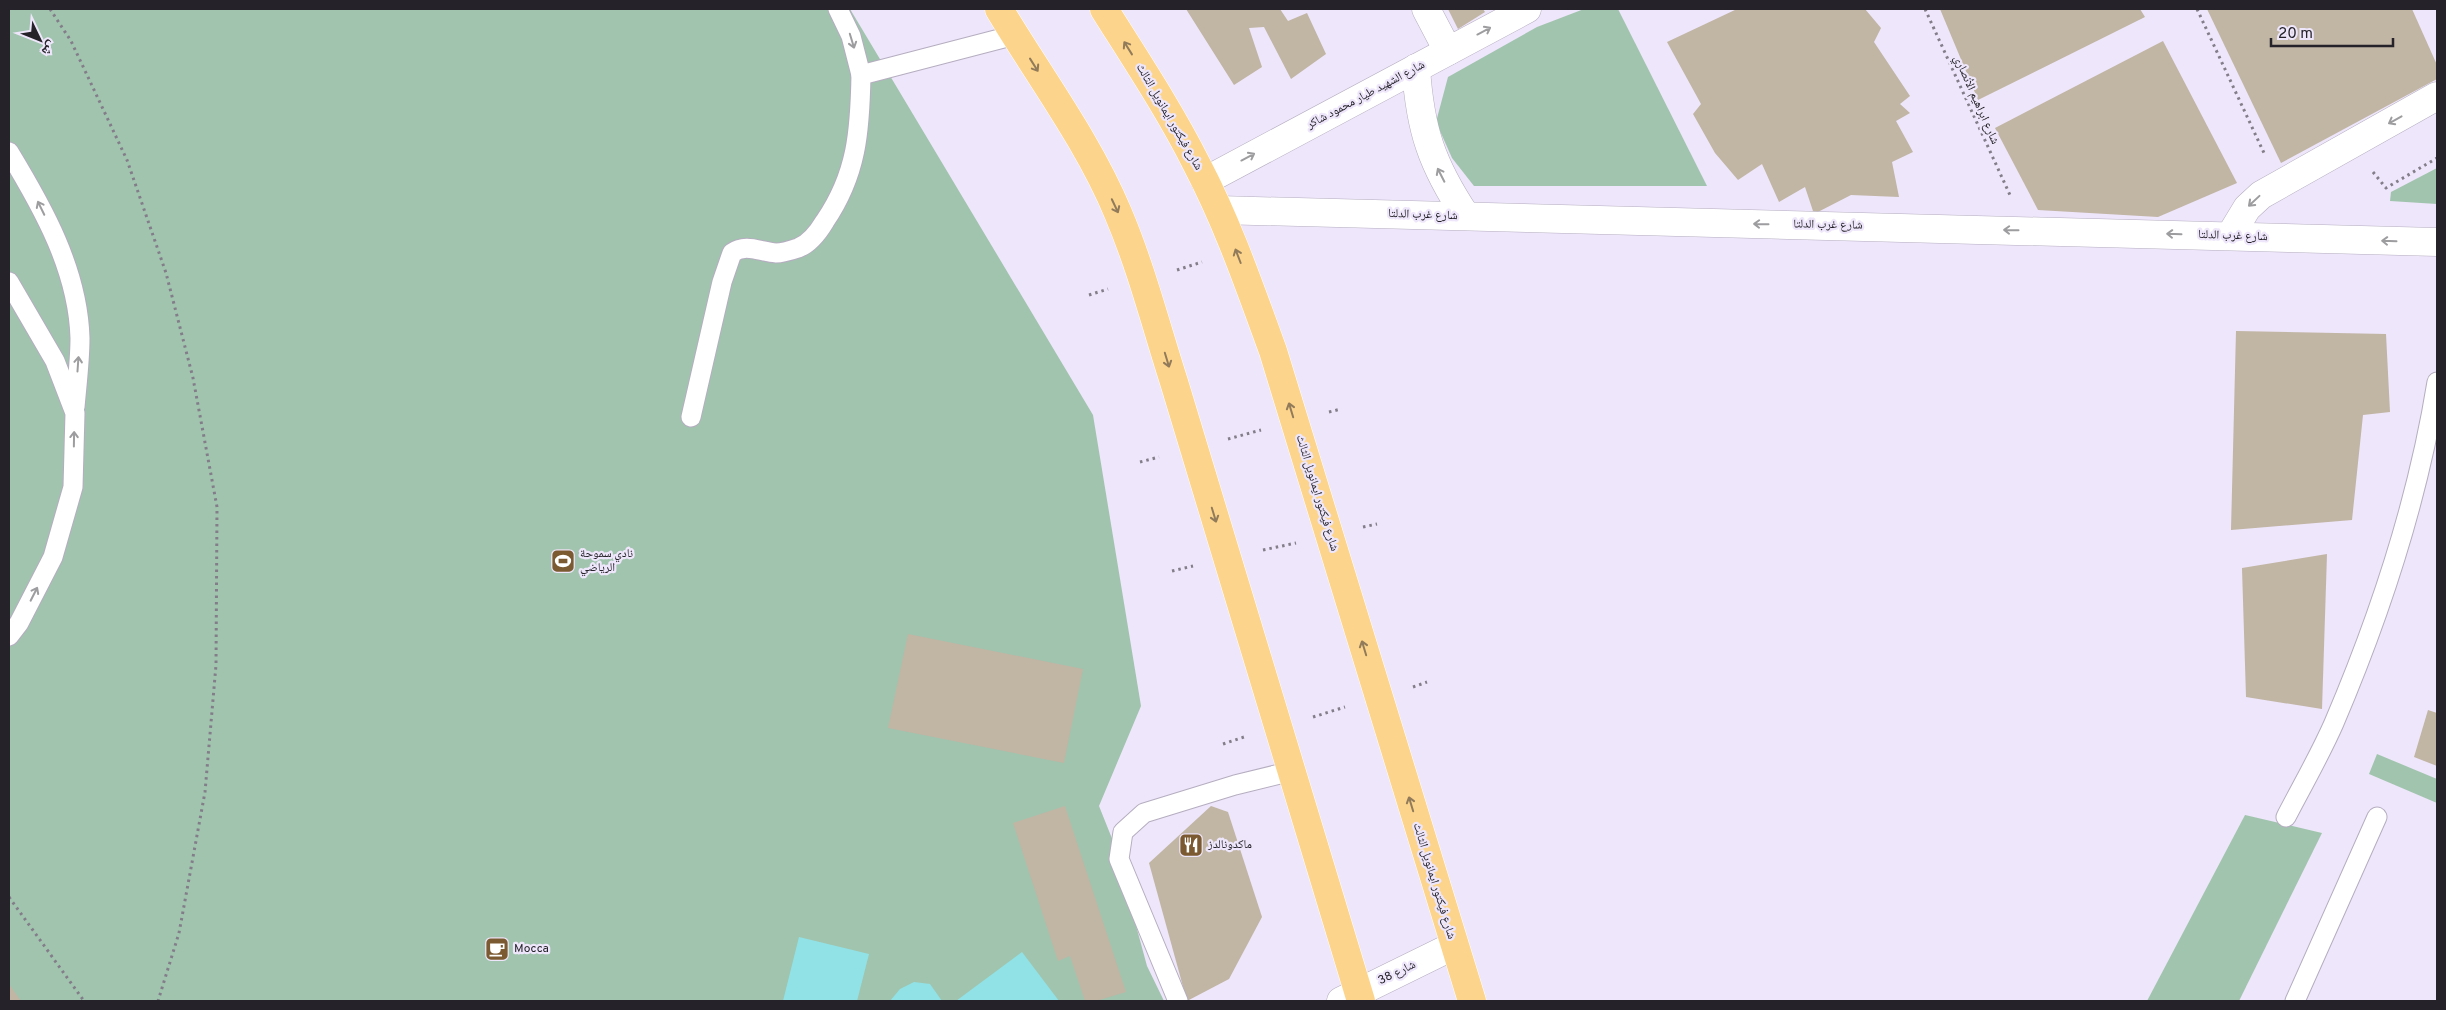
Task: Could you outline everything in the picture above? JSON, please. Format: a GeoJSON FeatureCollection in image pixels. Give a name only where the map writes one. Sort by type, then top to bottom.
{"type":"FeatureCollection","features":[{"type":"Feature","properties":{"kind":"main road"},"geometry":{"type":"LineString","coordinates":[[999,9],[1098,172],[1118,213],[1142,280],[1292,771],[1353,998]]}},
{"type":"Feature","properties":{"kind":"main road","name":"شارع فيكتور ايمانويل الثالث"},"geometry":{"type":"LineString","coordinates":[[1104,9],[1176,126],[1205,181],[1219,210],[1273,351],[1472,1001]]}},
{"type":"Feature","properties":{"kind":"street"},"geometry":{"type":"LineString","coordinates":[[1426,9],[1448,51]]}},
{"type":"Feature","properties":{"kind":"street","name":"شارع الشهيد طيار محمود شاكر"},"geometry":{"type":"LineString","coordinates":[[1205,181],[1527,9]]}},
{"type":"Feature","properties":{"kind":"street"},"geometry":{"type":"LineString","coordinates":[[1416,68],[1418,99],[1424,131],[1434,161],[1449,190],[1466,216]]}},
{"type":"Feature","properties":{"kind":"street"},"geometry":{"type":"LineString","coordinates":[[2230,236],[2247,208],[2261,195],[2437,96]]}},
{"type":"Feature","properties":{"kind":"street","name":"شارع غرب الدلتا"},"geometry":{"type":"LineString","coordinates":[[1219,210],[2437,242]]}},
{"type":"Feature","properties":{"kind":"street","name":"شارع 38"},"geometry":{"type":"LineString","coordinates":[[1353,998],[1454,946]]}},
{"type":"Feature","properties":{"kind":"lane"},"geometry":{"type":"LineString","coordinates":[[692,417],[732,253],[744,247],[777,253],[800,248],[817,233],[842,195],[851,172],[860,124],[861,75],[851,36],[838,9]]}},
{"type":"Feature","properties":{"kind":"lane"},"geometry":{"type":"LineString","coordinates":[[861,75],[1015,35]]}},
{"type":"Feature","properties":{"kind":"lane"},"geometry":{"type":"LineString","coordinates":[[9,152],[35,196],[57,241],[72,288],[80,338],[73,487],[53,557],[19,623],[9,636]]}},
{"type":"Feature","properties":{"kind":"lane"},"geometry":{"type":"LineString","coordinates":[[9,282],[55,361],[75,413]]}},
{"type":"Feature","properties":{"kind":"lane"},"geometry":{"type":"LineString","coordinates":[[2286,818],[2333,724],[2373,628],[2405,530],[2430,429],[2437,382]]}},
{"type":"Feature","properties":{"kind":"lane"},"geometry":{"type":"LineString","coordinates":[[1178,1001],[1119,859],[1123,832],[1144,814],[1235,785],[1292,771]]}},
{"type":"Feature","properties":{"kind":"lane"},"geometry":{"type":"LineString","coordinates":[[2295,1001],[2377,817]]}},
{"type":"Feature","properties":{"kind":"path"},"geometry":{"type":"LineString","coordinates":[[50,9],[71,41],[127,160],[166,273],[193,378],[217,507],[216,664],[205,792],[179,933],[158,1001]]}},
{"type":"Feature","properties":{"kind":"path","name":"شارع ابراهيم الأنصاري"},"geometry":{"type":"LineString","coordinates":[[1925,9],[2012,199]]}},
{"type":"Feature","properties":{"kind":"path"},"geometry":{"type":"LineString","coordinates":[[2197,9],[2262,148]]}},
{"type":"Feature","properties":{"kind":"path"},"geometry":{"type":"LineString","coordinates":[[2371,169],[2386,188],[2437,158]]}},
{"type":"Feature","properties":{"kind":"path"},"geometry":{"type":"LineString","coordinates":[[1089,295],[1236,253]]}},
{"type":"Feature","properties":{"kind":"path"},"geometry":{"type":"LineString","coordinates":[[1140,462],[1341,409]]}},
{"type":"Feature","properties":{"kind":"path"},"geometry":{"type":"LineString","coordinates":[[1172,571],[1378,524]]}},
{"type":"Feature","properties":{"kind":"path"},"geometry":{"type":"LineString","coordinates":[[1222,744],[1427,682]]}},
{"type":"Feature","properties":{"kind":"path"},"geometry":{"type":"LineString","coordinates":[[9,897],[84,1001]]}},
{"type":"Feature","properties":{"kind":"shaded area","name":"نادي سموحة الرياضي"},"geometry":{"type":"Polygon","coordinates":[[[9,9],[850,9],[1093,415],[1141,706],[1099,806],[1113,841],[1147,966],[1164,1001],[9,1001],[9,9]]]}},
{"type":"Feature","properties":{"kind":"shaded area"},"geometry":{"type":"Polygon","coordinates":[[[1584,9],[1618,9],[1707,186],[1474,186],[1452,158],[1436,122],[1448,77],[1537,27],[1584,9]]]}},
{"type":"Feature","properties":{"kind":"shaded area"},"geometry":{"type":"Polygon","coordinates":[[[2437,168],[2437,204],[2390,201],[2391,192],[2437,168]]]}},
{"type":"Feature","properties":{"kind":"shaded area"},"geometry":{"type":"Polygon","coordinates":[[[2377,754],[2437,779],[2437,803],[2369,774],[2377,754]]]}},
{"type":"Feature","properties":{"kind":"shaded area"},"geometry":{"type":"Polygon","coordinates":[[[2245,815],[2322,833],[2239,1001],[2147,1001],[2245,815]]]}},
{"type":"Feature","properties":{"kind":"shaded area"},"geometry":{"type":"Polygon","coordinates":[[[799,937],[869,954],[857,1001],[783,1001],[799,937]]]}},
{"type":"Feature","properties":{"kind":"shaded area"},"geometry":{"type":"Polygon","coordinates":[[[1022,952],[1059,1001],[956,1001],[1022,952]]]}},
{"type":"Feature","properties":{"kind":"shaded area"},"geometry":{"type":"Polygon","coordinates":[[[914,982],[930,984],[942,1001],[890,1001],[900,989],[914,982]]]}},
{"type":"Feature","properties":{"kind":"building"},"geometry":{"type":"Polygon","coordinates":[[[1186,9],[1280,9],[1288,21],[1307,13],[1326,54],[1291,79],[1264,27],[1249,28],[1262,67],[1234,85],[1186,9]]]}},
{"type":"Feature","properties":{"kind":"building"},"geometry":{"type":"Polygon","coordinates":[[[1448,9],[1483,9],[1485,12],[1458,29],[1448,9]]]}},
{"type":"Feature","properties":{"kind":"building"},"geometry":{"type":"Polygon","coordinates":[[[1737,9],[1865,9],[1881,28],[1874,42],[1910,96],[1900,104],[1910,113],[1896,121],[1913,152],[1892,162],[1899,197],[1851,195],[1814,214],[1805,187],[1779,202],[1762,164],[1738,180],[1715,153],[1693,114],[1701,104],[1667,42],[1737,9]]]}},
{"type":"Feature","properties":{"kind":"building"},"geometry":{"type":"Polygon","coordinates":[[[1940,9],[2140,9],[2145,17],[1978,100],[1940,9]]]}},
{"type":"Feature","properties":{"kind":"building"},"geometry":{"type":"Polygon","coordinates":[[[2207,9],[2412,9],[2437,65],[2437,79],[2281,163],[2207,9]]]}},
{"type":"Feature","properties":{"kind":"building"},"geometry":{"type":"Polygon","coordinates":[[[2163,41],[2237,183],[2158,217],[2038,210],[1995,128],[2163,41]]]}},
{"type":"Feature","properties":{"kind":"building"},"geometry":{"type":"Polygon","coordinates":[[[2236,331],[2386,334],[2390,412],[2363,415],[2352,520],[2231,530],[2236,331]]]}},
{"type":"Feature","properties":{"kind":"building"},"geometry":{"type":"Polygon","coordinates":[[[2327,554],[2322,709],[2246,697],[2242,568],[2327,554]]]}},
{"type":"Feature","properties":{"kind":"building"},"geometry":{"type":"Polygon","coordinates":[[[908,634],[1083,669],[1064,763],[888,728],[908,634]]]}},
{"type":"Feature","properties":{"kind":"building"},"geometry":{"type":"Polygon","coordinates":[[[2428,710],[2437,713],[2437,766],[2414,757],[2428,710]]]}},
{"type":"Feature","properties":{"kind":"building"},"geometry":{"type":"Polygon","coordinates":[[[1065,806],[1126,992],[1096,1001],[1085,1001],[1070,956],[1058,961],[1013,823],[1065,806]]]}},
{"type":"Feature","properties":{"kind":"building"},"geometry":{"type":"Polygon","coordinates":[[[1211,806],[1228,812],[1262,917],[1229,979],[1187,1001],[1149,863],[1211,806]]]}},
{"type":"Feature","properties":{"kind":"building"},"geometry":{"type":"Polygon","coordinates":[[[9,984],[21,1001],[9,1001],[9,984]]]}},
{"type":"Feature","properties":{"kind":"place","name":"نادي سموحة الرياضي"},"geometry":{"type":"Point","coordinates":[563,561]}},
{"type":"Feature","properties":{"kind":"place","name":"ماكدونالدز"},"geometry":{"type":"Point","coordinates":[1191,845]}},
{"type":"Feature","properties":{"kind":"place","name":"Mocca"},"geometry":{"type":"Point","coordinates":[497,949]}}]}
